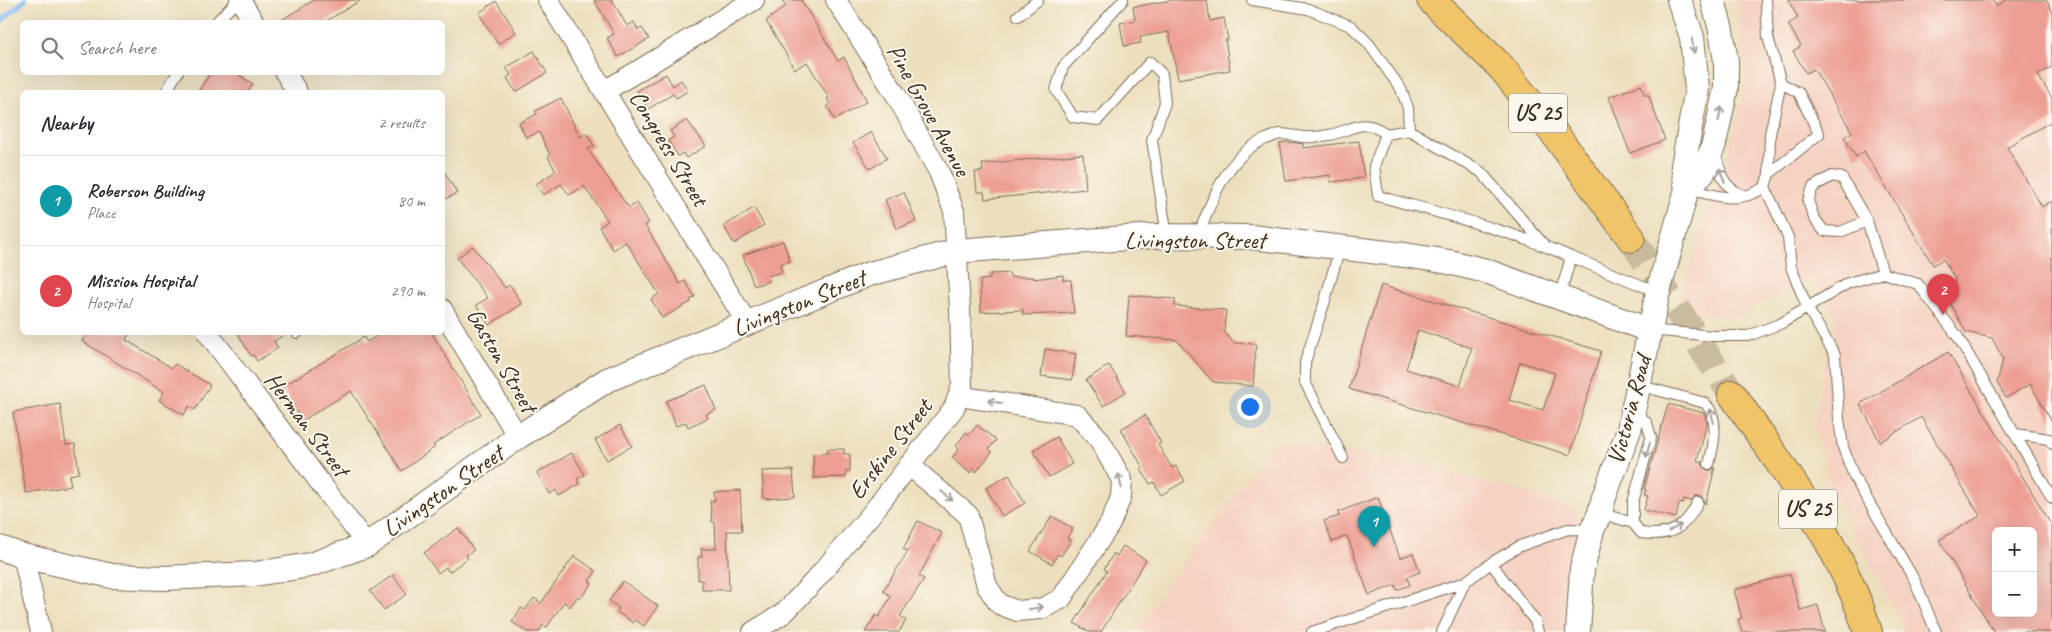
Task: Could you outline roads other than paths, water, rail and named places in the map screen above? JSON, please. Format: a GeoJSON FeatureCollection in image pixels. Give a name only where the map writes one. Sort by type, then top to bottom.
{"type":"FeatureCollection","features":[{"type":"Feature","properties":{"kind":"main road","name":"US 25"},"geometry":{"type":"LineString","coordinates":[[1431,0],[1501,67],[1557,137],[1631,238]]}},
{"type":"Feature","properties":{"kind":"main road","name":"US 25"},"geometry":{"type":"LineString","coordinates":[[1732,394],[1785,472],[1834,551],[1868,632]]}},
{"type":"Feature","properties":{"kind":"street"},"geometry":{"type":"LineString","coordinates":[[239,0],[253,20]]}},
{"type":"Feature","properties":{"kind":"street","name":"Congress Street"},"geometry":{"type":"LineString","coordinates":[[548,0],[747,323]]}},
{"type":"Feature","properties":{"kind":"street"},"geometry":{"type":"LineString","coordinates":[[605,91],[754,0]]}},
{"type":"Feature","properties":{"kind":"street","name":"Pine Grove Avenue"},"geometry":{"type":"LineString","coordinates":[[836,0],[896,95],[941,174],[954,211],[956,251]]}},
{"type":"Feature","properties":{"kind":"street","name":"Victoria Road"},"geometry":{"type":"LineString","coordinates":[[1578,632],[1582,569],[1604,497],[1628,430],[1658,292],[1687,189],[1683,166],[1697,89],[1692,37],[1678,0]]}},
{"type":"Feature","properties":{"kind":"street","name":"Victoria Road"},"geometry":{"type":"LineString","coordinates":[[1687,189],[1703,173],[1714,144],[1726,88],[1726,61],[1721,30],[1713,0]]}},
{"type":"Feature","properties":{"kind":"street"},"geometry":{"type":"LineString","coordinates":[[287,75],[296,90]]}},
{"type":"Feature","properties":{"kind":"street","name":"Livingston Street"},"geometry":{"type":"LineString","coordinates":[[0,548],[23,556],[112,576],[163,578],[255,574],[310,565],[367,545],[518,437],[607,380],[869,274],[956,251],[1168,236],[1198,236],[1251,237],[1405,254],[1486,271],[1649,330]]}},
{"type":"Feature","properties":{"kind":"street","name":"Erskine Street"},"geometry":{"type":"LineString","coordinates":[[754,632],[784,613],[811,585],[910,465],[954,408],[962,386],[962,350],[956,251]]}},
{"type":"Feature","properties":{"kind":"street","name":"Gaston Street"},"geometry":{"type":"LineString","coordinates":[[445,314],[518,437]]}},
{"type":"Feature","properties":{"kind":"street","name":"Herman Street"},"geometry":{"type":"LineString","coordinates":[[209,335],[367,545]]}},
{"type":"Feature","properties":{"kind":"street"},"geometry":{"type":"LineString","coordinates":[[910,465],[968,515],[987,586],[998,604],[1017,611],[1033,610],[1041,609],[1061,599],[1110,524],[1121,497],[1122,480],[1099,439],[1077,415],[958,396]]}},
{"type":"Feature","properties":{"kind":"street"},"geometry":{"type":"LineString","coordinates":[[23,556],[41,632]]}},
{"type":"Feature","properties":{"kind":"lane"},"geometry":{"type":"LineString","coordinates":[[218,20],[239,0]]}},
{"type":"Feature","properties":{"kind":"lane"},"geometry":{"type":"LineString","coordinates":[[1018,16],[1038,0]]}},
{"type":"Feature","properties":{"kind":"lane"},"geometry":{"type":"LineString","coordinates":[[1124,0],[1062,67],[1056,90],[1073,117],[1098,120],[1150,62],[1162,74],[1165,103],[1152,140],[1168,236]]}},
{"type":"Feature","properties":{"kind":"lane"},"geometry":{"type":"LineString","coordinates":[[1252,0],[1308,10],[1351,26],[1369,44],[1401,89],[1408,108],[1409,130]]}},
{"type":"Feature","properties":{"kind":"lane"},"geometry":{"type":"LineString","coordinates":[[1766,0],[1768,37],[1781,83],[1770,134],[1768,174],[1765,187],[1788,236],[1791,267],[1807,307],[1835,355],[1839,419],[1843,447],[1854,476],[1915,581],[1936,632]]}},
{"type":"Feature","properties":{"kind":"lane"},"geometry":{"type":"LineString","coordinates":[[167,90],[176,75]]}},
{"type":"Feature","properties":{"kind":"lane"},"geometry":{"type":"LineString","coordinates":[[1768,174],[1819,134],[1799,93],[1781,83]]}},
{"type":"Feature","properties":{"kind":"lane"},"geometry":{"type":"LineString","coordinates":[[1198,236],[1209,206],[1227,174],[1242,153],[1253,145],[1280,134],[1306,138],[1331,135],[1355,126],[1376,126],[1386,134],[1409,130],[1481,172],[1545,246]]}},
{"type":"Feature","properties":{"kind":"lane"},"geometry":{"type":"LineString","coordinates":[[1386,134],[1374,166],[1378,196],[1478,224],[1545,246],[1658,292]]}},
{"type":"Feature","properties":{"kind":"lane"},"geometry":{"type":"LineString","coordinates":[[1714,144],[1726,184],[1731,191],[1744,196]]}},
{"type":"Feature","properties":{"kind":"lane"},"geometry":{"type":"LineString","coordinates":[[1867,221],[1840,232],[1824,231],[1814,218],[1808,201],[1813,187],[1832,176],[1842,178],[1867,221],[1883,274]]}},
{"type":"Feature","properties":{"kind":"lane"},"geometry":{"type":"LineString","coordinates":[[1687,189],[1725,199],[1758,192],[1765,187]]}},
{"type":"Feature","properties":{"kind":"lane"},"geometry":{"type":"LineString","coordinates":[[1340,247],[1305,362],[1305,382],[1343,458]]}},
{"type":"Feature","properties":{"kind":"lane"},"geometry":{"type":"LineString","coordinates":[[1560,299],[1571,257]]}},
{"type":"Feature","properties":{"kind":"lane"},"geometry":{"type":"LineString","coordinates":[[1649,330],[1714,336],[1748,336],[1782,323],[1848,283],[1883,274],[1918,284],[1958,337],[2052,498]]}},
{"type":"Feature","properties":{"kind":"lane"},"geometry":{"type":"LineString","coordinates":[[1638,385],[1705,403],[1711,409],[1714,417],[1714,429],[1709,464]]}},
{"type":"Feature","properties":{"kind":"lane"},"geometry":{"type":"LineString","coordinates":[[1633,408],[1647,423],[1651,437],[1633,502],[1633,524],[1641,533],[1659,536],[1673,531],[1687,522],[1698,502]]}},
{"type":"Feature","properties":{"kind":"lane"},"geometry":{"type":"LineString","coordinates":[[2015,434],[2049,439],[2052,444]]}},
{"type":"Feature","properties":{"kind":"lane"},"geometry":{"type":"LineString","coordinates":[[1312,632],[1465,582],[1491,563],[1520,546],[1568,529],[1596,522],[1633,524]]}},
{"type":"Feature","properties":{"kind":"lane"},"geometry":{"type":"LineString","coordinates":[[1491,563],[1535,621],[1538,632]]}},
{"type":"Feature","properties":{"kind":"lane"},"geometry":{"type":"LineString","coordinates":[[1442,632],[1465,582]]}},
{"type":"Feature","properties":{"kind":"waterway"},"geometry":{"type":"LineString","coordinates":[[0,22],[25,0]]}},
{"type":"Feature","properties":{"kind":"tunnel"},"geometry":{"type":"LineString","coordinates":[[1631,238],[1732,394]]}},
{"type":"Feature","properties":{"kind":"place","name":"Mission Hospital"},"geometry":{"type":"Point","coordinates":[1943,315]}},
{"type":"Feature","properties":{"kind":"place","name":"Roberson Building"},"geometry":{"type":"Point","coordinates":[1374,547]}}]}
